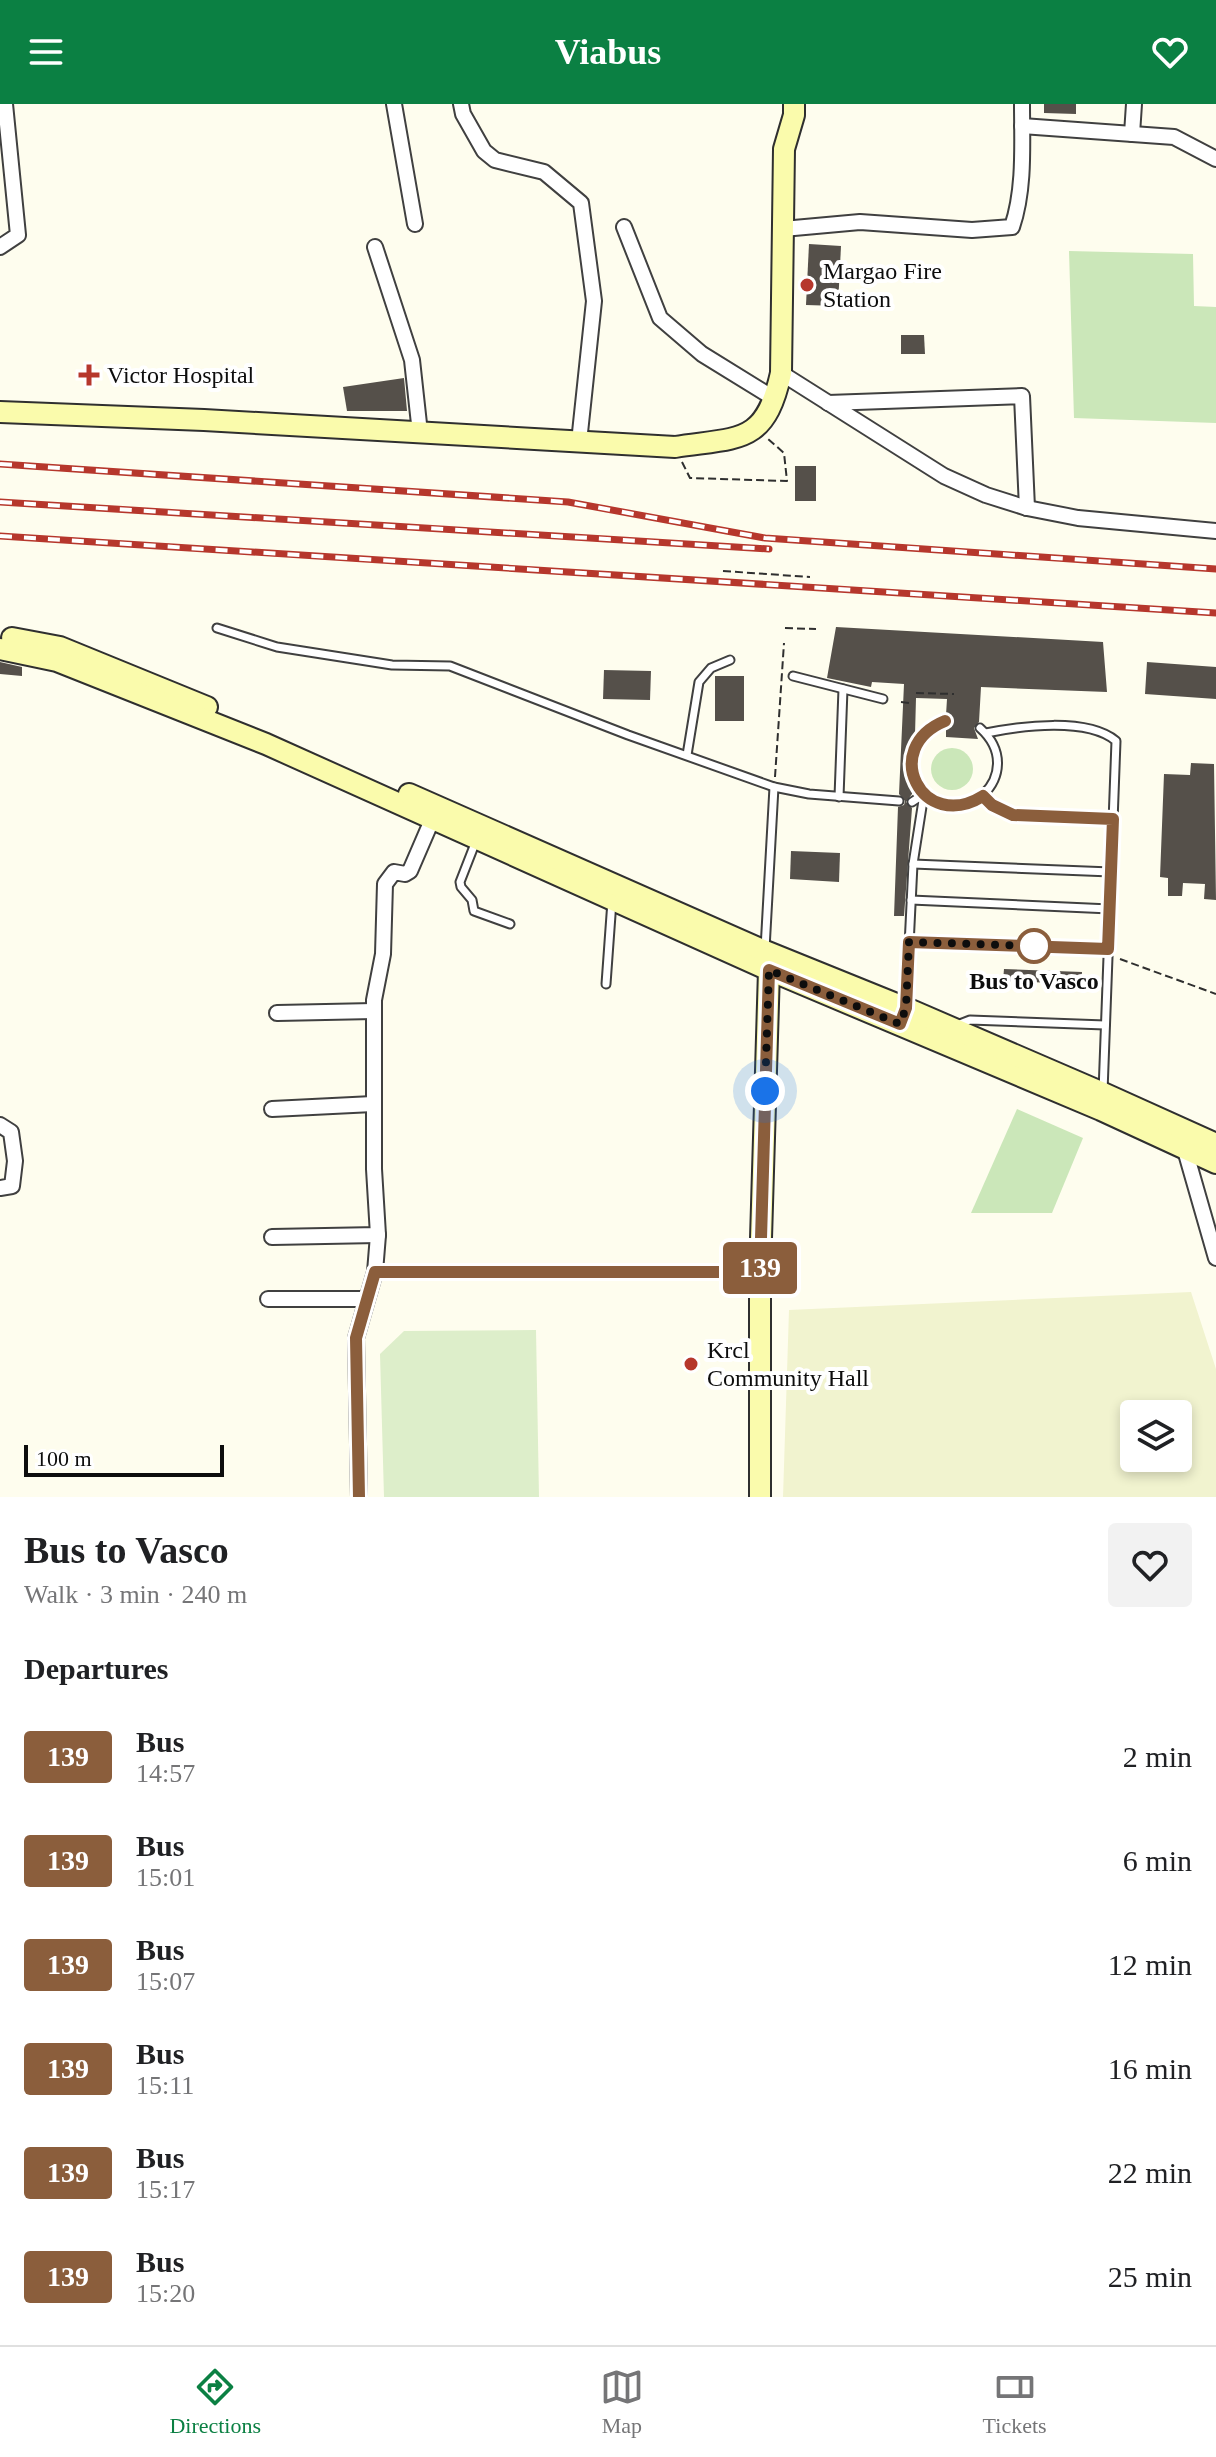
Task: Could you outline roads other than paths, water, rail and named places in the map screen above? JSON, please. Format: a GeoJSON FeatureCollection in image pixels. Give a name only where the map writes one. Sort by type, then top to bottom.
{"type":"FeatureCollection","features":[{"type":"Feature","properties":{"kind":"main road"},"geometry":{"type":"LineString","coordinates":[[0,412],[204,420],[675,447],[737,438],[758,428],[775,399],[781,373],[784,149],[794,104]]}},
{"type":"Feature","properties":{"kind":"main road"},"geometry":{"type":"LineString","coordinates":[[0,636],[60,647],[137,677],[767,960],[1102,1101]]}},
{"type":"Feature","properties":{"kind":"main road"},"geometry":{"type":"LineString","coordinates":[[0,649],[57,661],[266,744],[612,899],[706,933]]}},
{"type":"Feature","properties":{"kind":"main road"},"geometry":{"type":"LineString","coordinates":[[760,1497],[760,1272],[767,960]]}},
{"type":"Feature","properties":{"kind":"main road"},"geometry":{"type":"LineString","coordinates":[[903,1016],[951,1027],[1186,1141],[1216,1163]]}},
{"type":"Feature","properties":{"kind":"main road"},"geometry":{"type":"LineString","coordinates":[[1186,1141],[1216,1144]]}},
{"type":"Feature","properties":{"kind":"street"},"geometry":{"type":"LineString","coordinates":[[0,247],[18,235],[5,104]]}},
{"type":"Feature","properties":{"kind":"street"},"geometry":{"type":"LineString","coordinates":[[394,104],[415,224]]}},
{"type":"Feature","properties":{"kind":"street"},"geometry":{"type":"LineString","coordinates":[[461,104],[463,114],[484,151],[495,160],[544,172],[581,203],[594,301],[579,442]]}},
{"type":"Feature","properties":{"kind":"street"},"geometry":{"type":"LineString","coordinates":[[783,229],[860,222],[972,230],[1012,227],[1016,214],[1022,104]]}},
{"type":"Feature","properties":{"kind":"street"},"geometry":{"type":"LineString","coordinates":[[1132,134],[1134,104]]}},
{"type":"Feature","properties":{"kind":"street"},"geometry":{"type":"LineString","coordinates":[[1022,126],[1174,137],[1216,159]]}},
{"type":"Feature","properties":{"kind":"street"},"geometry":{"type":"LineString","coordinates":[[624,227],[660,318],[702,354],[775,399]]}},
{"type":"Feature","properties":{"kind":"street"},"geometry":{"type":"LineString","coordinates":[[375,247],[412,360],[420,433]]}},
{"type":"Feature","properties":{"kind":"street"},"geometry":{"type":"LineString","coordinates":[[781,373],[944,476],[986,495],[1027,508],[1078,518],[1216,531]]}},
{"type":"Feature","properties":{"kind":"street"},"geometry":{"type":"LineString","coordinates":[[828,403],[1022,396],[1027,508]]}},
{"type":"Feature","properties":{"kind":"street"},"geometry":{"type":"LineString","coordinates":[[359,1497],[356,1338],[375,1272],[378,1235],[373,1104],[374,1011],[383,954],[385,884],[394,872],[405,874],[410,871],[432,820]]}},
{"type":"Feature","properties":{"kind":"street"},"geometry":{"type":"LineString","coordinates":[[277,1013],[374,1011]]}},
{"type":"Feature","properties":{"kind":"street"},"geometry":{"type":"LineString","coordinates":[[272,1109],[373,1104]]}},
{"type":"Feature","properties":{"kind":"street"},"geometry":{"type":"LineString","coordinates":[[0,1125],[11,1132],[15,1161],[12,1186],[0,1188]]}},
{"type":"Feature","properties":{"kind":"street"},"geometry":{"type":"LineString","coordinates":[[1186,1141],[1216,1258]]}},
{"type":"Feature","properties":{"kind":"street"},"geometry":{"type":"LineString","coordinates":[[272,1237],[378,1235]]}},
{"type":"Feature","properties":{"kind":"street"},"geometry":{"type":"LineString","coordinates":[[375,1272],[760,1272]]}},
{"type":"Feature","properties":{"kind":"street"},"geometry":{"type":"LineString","coordinates":[[268,1299],[367,1299]]}},
{"type":"Feature","properties":{"kind":"lane"},"geometry":{"type":"LineString","coordinates":[[217,628],[277,647],[392,665],[450,666],[774,787],[809,794],[899,801]]}},
{"type":"Feature","properties":{"kind":"lane"},"geometry":{"type":"LineString","coordinates":[[687,755],[699,682],[711,668],[730,660]]}},
{"type":"Feature","properties":{"kind":"lane"},"geometry":{"type":"LineString","coordinates":[[793,676],[883,699]]}},
{"type":"Feature","properties":{"kind":"lane"},"geometry":{"type":"LineString","coordinates":[[839,797],[843,689]]}},
{"type":"Feature","properties":{"kind":"lane"},"geometry":{"type":"LineString","coordinates":[[945,721],[923,734],[912,758],[912,771],[924,794],[935,802],[960,806],[983,796],[997,772],[998,758],[994,744],[983,731],[1021,726],[1093,729],[1105,732],[1116,741],[1102,1101]]}},
{"type":"Feature","properties":{"kind":"lane"},"geometry":{"type":"LineString","coordinates":[[767,960],[774,787]]}},
{"type":"Feature","properties":{"kind":"lane"},"geometry":{"type":"LineString","coordinates":[[912,802],[924,794]]}},
{"type":"Feature","properties":{"kind":"lane"},"geometry":{"type":"LineString","coordinates":[[903,1016],[913,864],[924,794]]}},
{"type":"Feature","properties":{"kind":"lane"},"geometry":{"type":"LineString","coordinates":[[983,796],[992,805],[1013,815],[1113,819]]}},
{"type":"Feature","properties":{"kind":"lane"},"geometry":{"type":"LineString","coordinates":[[476,839],[460,884],[472,900],[474,911],[510,924]]}},
{"type":"Feature","properties":{"kind":"lane"},"geometry":{"type":"LineString","coordinates":[[913,864],[1111,872]]}},
{"type":"Feature","properties":{"kind":"lane"},"geometry":{"type":"LineString","coordinates":[[606,984],[612,899]]}},
{"type":"Feature","properties":{"kind":"lane"},"geometry":{"type":"LineString","coordinates":[[911,900],[1110,909]]}},
{"type":"Feature","properties":{"kind":"lane"},"geometry":{"type":"LineString","coordinates":[[909,942],[1108,952]]}},
{"type":"Feature","properties":{"kind":"lane"},"geometry":{"type":"LineString","coordinates":[[951,1027],[970,1020],[1105,1025]]}},
{"type":"Feature","properties":{"kind":"railway"},"geometry":{"type":"LineString","coordinates":[[0,464],[568,502],[765,538],[1216,569]]}},
{"type":"Feature","properties":{"kind":"railway"},"geometry":{"type":"LineString","coordinates":[[0,502],[769,549]]}},
{"type":"Feature","properties":{"kind":"railway"},"geometry":{"type":"LineString","coordinates":[[0,536],[1216,613]]}},
{"type":"Feature","properties":{"kind":"place","name":"Margao Fire Station"},"geometry":{"type":"Point","coordinates":[807,285]}},
{"type":"Feature","properties":{"kind":"place","name":"Victor Hospital"},"geometry":{"type":"Point","coordinates":[89,375]}},
{"type":"Feature","properties":{"kind":"place","name":"Bus to Vasco"},"geometry":{"type":"Point","coordinates":[1034,946]}},
{"type":"Feature","properties":{"kind":"place","name":"Krcl Community Hall"},"geometry":{"type":"Point","coordinates":[691,1364]}}]}
